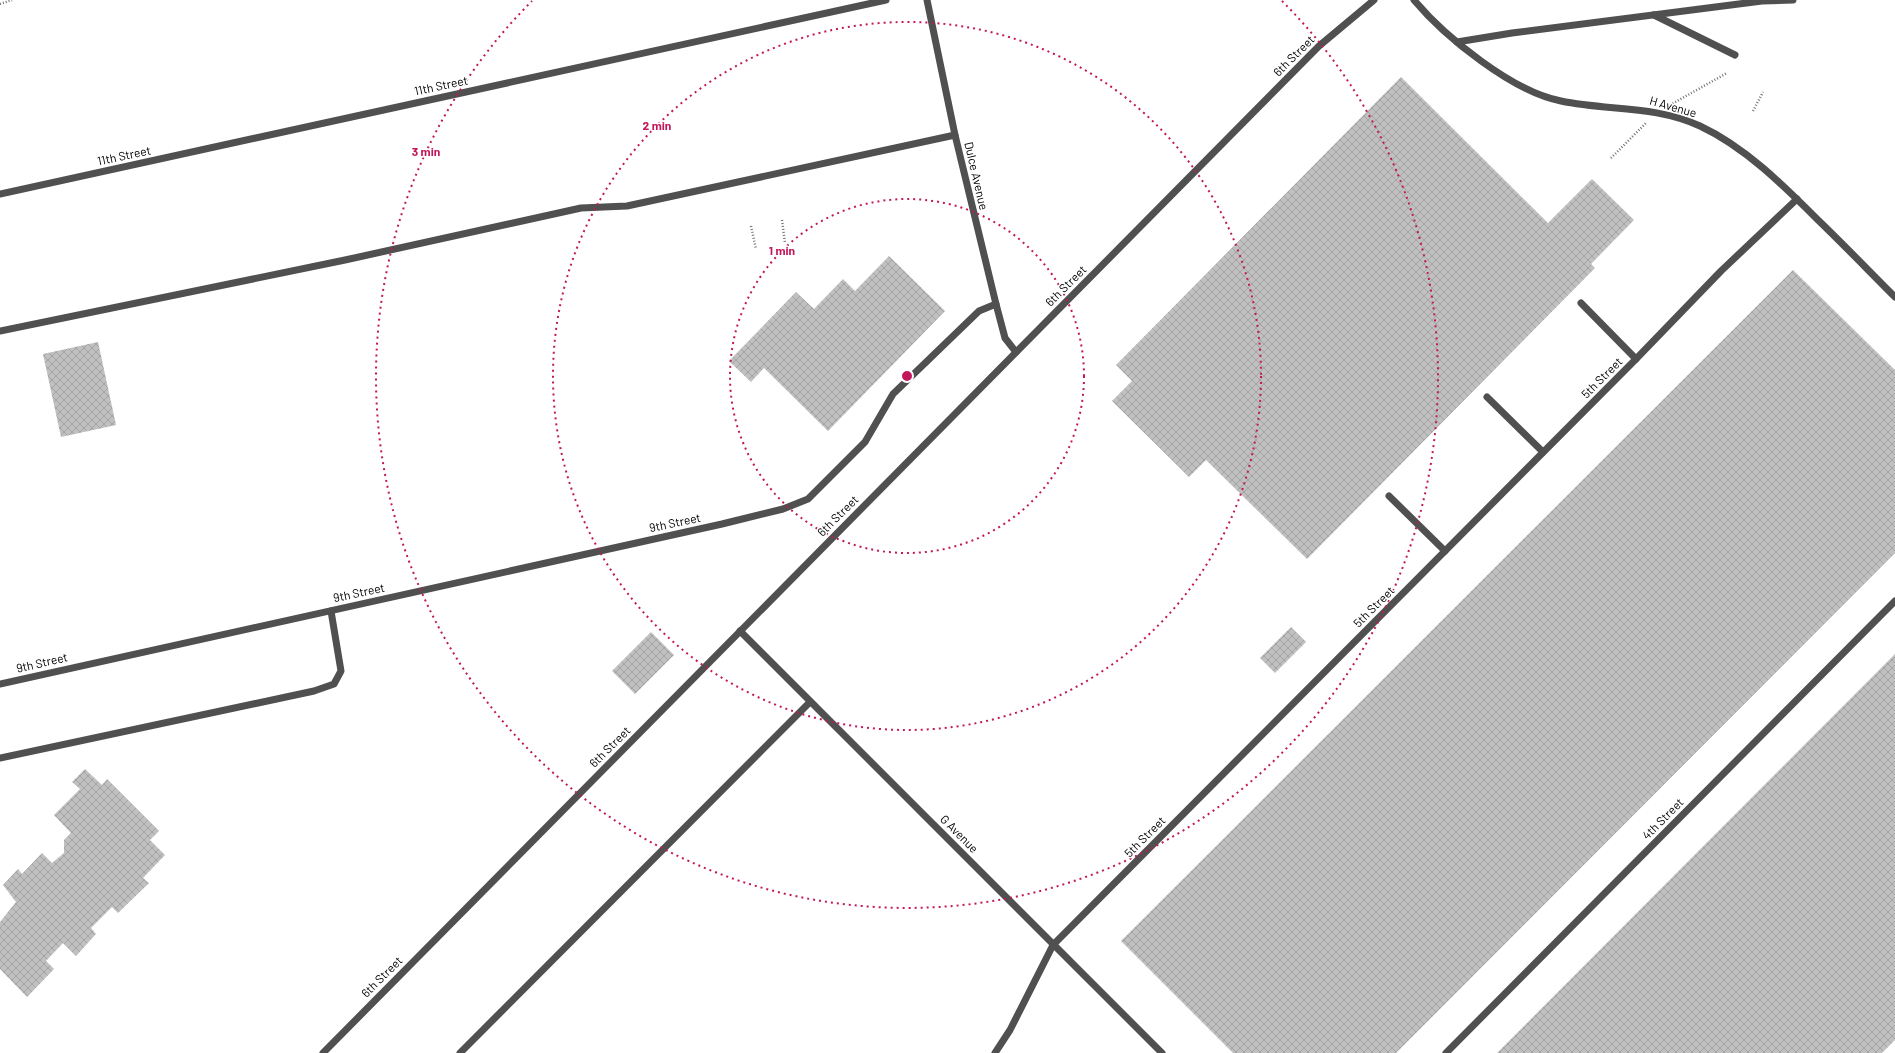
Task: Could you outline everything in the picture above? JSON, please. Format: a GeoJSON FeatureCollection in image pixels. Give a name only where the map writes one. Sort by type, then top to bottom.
{"type":"FeatureCollection","features":[{"type":"Feature","properties":{"kind":"lane","name":"11th Street"},"geometry":{"type":"LineString","coordinates":[[0,194],[886,0]]}},
{"type":"Feature","properties":{"kind":"lane","name":"Dulce Avenue"},"geometry":{"type":"LineString","coordinates":[[927,0],[955,135],[996,304],[1005,338],[1016,352]]}},
{"type":"Feature","properties":{"kind":"lane","name":"6th Street"},"geometry":{"type":"LineString","coordinates":[[323,1053],[1319,46],[1374,0]]}},
{"type":"Feature","properties":{"kind":"lane","name":"H Avenue"},"geometry":{"type":"LineString","coordinates":[[1414,0],[1458,42],[1485,64],[1505,77],[1542,96],[1562,102],[1658,112],[1686,120],[1704,128],[1742,152],[1797,199],[1895,296]]}},
{"type":"Feature","properties":{"kind":"lane"},"geometry":{"type":"LineString","coordinates":[[1458,42],[1769,0],[1793,0]]}},
{"type":"Feature","properties":{"kind":"lane"},"geometry":{"type":"LineString","coordinates":[[1654,15],[1735,55]]}},
{"type":"Feature","properties":{"kind":"lane"},"geometry":{"type":"LineString","coordinates":[[0,331],[345,260],[581,208],[627,206],[955,135]]}},
{"type":"Feature","properties":{"kind":"lane","name":"5th Street"},"geometry":{"type":"LineString","coordinates":[[995,1053],[1010,1030],[1053,945],[1727,266],[1797,199]]}},
{"type":"Feature","properties":{"kind":"lane"},"geometry":{"type":"LineString","coordinates":[[1581,303],[1636,359]]}},
{"type":"Feature","properties":{"kind":"lane","name":"9th Street"},"geometry":{"type":"LineString","coordinates":[[0,684],[722,524],[783,509],[808,499],[865,442],[893,394],[979,311],[996,304]]}},
{"type":"Feature","properties":{"kind":"lane"},"geometry":{"type":"LineString","coordinates":[[1487,397],[1543,452]]}},
{"type":"Feature","properties":{"kind":"lane"},"geometry":{"type":"LineString","coordinates":[[1389,496],[1445,551]]}},
{"type":"Feature","properties":{"kind":"lane","name":"4th Street"},"geometry":{"type":"LineString","coordinates":[[1446,1053],[1895,600]]}},
{"type":"Feature","properties":{"kind":"lane"},"geometry":{"type":"LineString","coordinates":[[0,758],[314,691],[334,684],[341,671],[331,610]]}},
{"type":"Feature","properties":{"kind":"lane","name":"G Avenue"},"geometry":{"type":"LineString","coordinates":[[740,631],[1162,1053]]}},
{"type":"Feature","properties":{"kind":"lane"},"geometry":{"type":"LineString","coordinates":[[460,1053],[810,702]]}},
{"type":"Feature","properties":{"kind":"path"},"geometry":{"type":"LineString","coordinates":[[0,4],[12,0]]}},
{"type":"Feature","properties":{"kind":"path"},"geometry":{"type":"LineString","coordinates":[[1753,111],[1763,92]]}},
{"type":"Feature","properties":{"kind":"path"},"geometry":{"type":"LineString","coordinates":[[782,220],[786,243]]}},
{"type":"Feature","properties":{"kind":"path"},"geometry":{"type":"LineString","coordinates":[[751,226],[756,249]]}},
{"type":"Feature","properties":{"kind":"building"},"geometry":{"type":"Polygon","coordinates":[[[1401,77],[1548,223],[1592,179],[1634,220],[1591,264],[1595,268],[1307,559],[1206,460],[1189,477],[1112,401],[1132,381],[1116,365],[1401,77]]]}},
{"type":"Feature","properties":{"kind":"building"},"geometry":{"type":"Polygon","coordinates":[[[889,256],[945,311],[828,431],[764,368],[751,382],[729,361],[796,292],[814,309],[843,279],[855,291],[889,256]]]}},
{"type":"Feature","properties":{"kind":"building"},"geometry":{"type":"Polygon","coordinates":[[[1793,270],[1895,370],[1895,553],[1396,1053],[1233,1053],[1121,941],[1793,270]]]}},
{"type":"Feature","properties":{"kind":"building"},"geometry":{"type":"Polygon","coordinates":[[[98,342],[116,425],[61,437],[43,354],[98,342]]]}},
{"type":"Feature","properties":{"kind":"building"},"geometry":{"type":"Polygon","coordinates":[[[1291,627],[1306,642],[1275,673],[1260,658],[1291,627]]]}},
{"type":"Feature","properties":{"kind":"building"},"geometry":{"type":"Polygon","coordinates":[[[651,632],[674,655],[635,694],[612,671],[651,632]]]}},
{"type":"Feature","properties":{"kind":"building"},"geometry":{"type":"Polygon","coordinates":[[[1895,654],[1895,1040],[1882,1053],[1497,1053],[1895,654]]]}},
{"type":"Feature","properties":{"kind":"building"},"geometry":{"type":"Polygon","coordinates":[[[85,769],[102,785],[107,779],[159,831],[150,840],[165,855],[143,878],[149,883],[118,913],[112,907],[91,928],[96,934],[76,956],[63,943],[46,961],[54,969],[27,997],[0,969],[0,922],[16,902],[3,885],[18,869],[22,874],[42,853],[52,863],[64,853],[64,840],[71,833],[54,815],[80,789],[72,782],[85,769]]]}}]}
